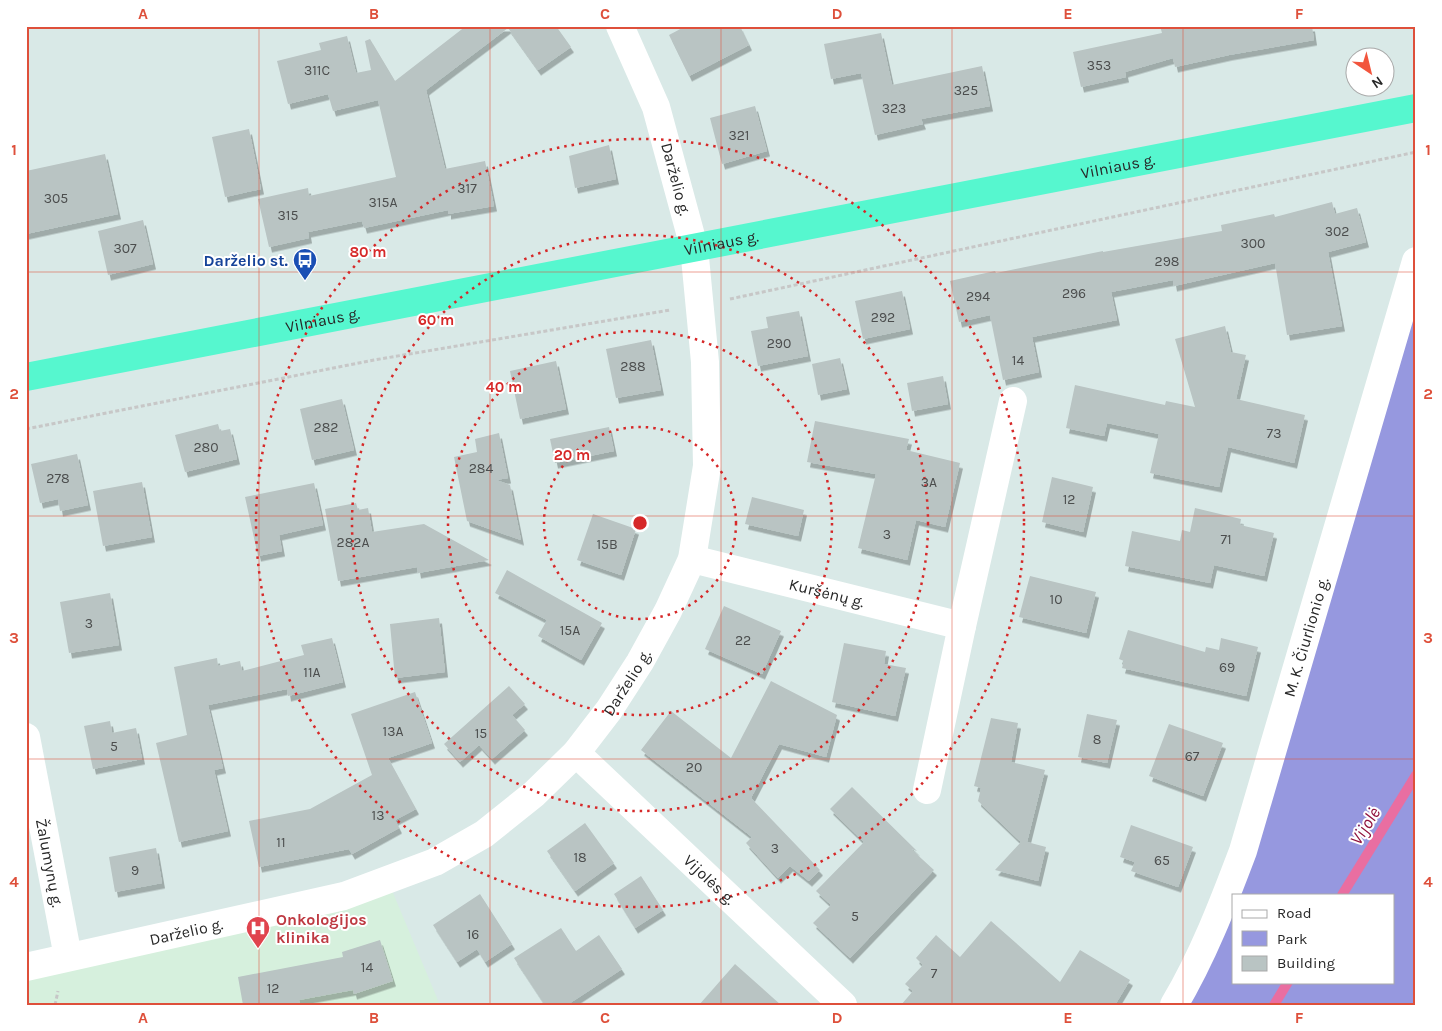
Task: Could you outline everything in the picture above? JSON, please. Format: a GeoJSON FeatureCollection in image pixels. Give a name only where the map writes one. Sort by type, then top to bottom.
{"type":"FeatureCollection","features":[{"type":"Feature","properties":{"kind":"highway","name":"Vilniaus g."},"geometry":{"type":"LineString","coordinates":[[26,377],[1416,108]]}},
{"type":"Feature","properties":{"kind":"street","name":"Darželio g."},"geometry":{"type":"LineString","coordinates":[[26,966],[344,896],[435,862],[484,834],[534,794],[576,753],[609,710],[640,662],[668,611],[692,559],[707,466],[705,362],[694,247],[656,107],[620,26]]}},
{"type":"Feature","properties":{"kind":"street","name":"M. K. Čiurlionio g."},"geometry":{"type":"LineString","coordinates":[[1174,1005],[1189,979],[1218,918],[1243,851],[1416,261]]}},
{"type":"Feature","properties":{"kind":"street"},"geometry":{"type":"LineString","coordinates":[[927,790],[1013,402]]}},
{"type":"Feature","properties":{"kind":"street","name":"Kuršėnų g."},"geometry":{"type":"LineString","coordinates":[[692,559],[962,626]]}},
{"type":"Feature","properties":{"kind":"street","name":"Žalumynų g."},"geometry":{"type":"LineString","coordinates":[[26,737],[68,957]]}},
{"type":"Feature","properties":{"kind":"street","name":"Vijolės g."},"geometry":{"type":"LineString","coordinates":[[576,753],[843,1005]]}},
{"type":"Feature","properties":{"kind":"shaded area","name":"Onkologijos klinika"},"geometry":{"type":"Polygon","coordinates":[[[388,881],[440,1005],[26,1005],[26,967],[388,881]]]}},
{"type":"Feature","properties":{"kind":"green space"},"geometry":{"type":"Polygon","coordinates":[[[1416,261],[1416,1005],[1174,1005],[1189,979],[1416,261]]]}},
{"type":"Feature","properties":{"kind":"building"},"geometry":{"type":"Polygon","coordinates":[[[466,26],[556,26],[571,47],[538,70],[508,28],[426,90],[445,169],[485,161],[494,206],[448,214],[448,210],[364,228],[362,221],[308,232],[309,238],[269,247],[258,199],[308,188],[309,196],[396,177],[378,100],[333,111],[328,94],[288,104],[277,61],[321,50],[319,43],[347,36],[356,73],[371,70],[365,41],[370,39],[395,81],[466,26]]]}},
{"type":"Feature","properties":{"kind":"building"},"geometry":{"type":"Polygon","coordinates":[[[686,26],[740,26],[749,45],[689,76],[669,35],[686,26]]]}},
{"type":"Feature","properties":{"kind":"building"},"geometry":{"type":"Polygon","coordinates":[[[1160,26],[1312,26],[1314,40],[1175,67],[1173,58],[1125,72],[1126,77],[1081,87],[1073,52],[1162,33],[1160,26]]]}},
{"type":"Feature","properties":{"kind":"building"},"geometry":{"type":"Polygon","coordinates":[[[881,33],[892,85],[982,66],[990,106],[921,119],[923,124],[875,135],[861,73],[831,79],[824,44],[881,33]]]}},
{"type":"Feature","properties":{"kind":"building"},"geometry":{"type":"Polygon","coordinates":[[[755,106],[767,151],[722,164],[710,118],[755,106]]]}},
{"type":"Feature","properties":{"kind":"building"},"geometry":{"type":"Polygon","coordinates":[[[249,129],[261,189],[225,197],[212,137],[249,129]]]}},
{"type":"Feature","properties":{"kind":"building"},"geometry":{"type":"Polygon","coordinates":[[[609,145],[616,179],[575,188],[569,156],[609,145]]]}},
{"type":"Feature","properties":{"kind":"building"},"geometry":{"type":"Polygon","coordinates":[[[105,154],[118,214],[26,234],[26,171],[105,154]]]}},
{"type":"Feature","properties":{"kind":"building"},"geometry":{"type":"Polygon","coordinates":[[[1332,202],[1335,214],[1357,208],[1366,242],[1328,252],[1342,326],[1287,335],[1275,263],[1174,286],[1173,280],[1111,292],[1117,320],[1032,337],[1039,372],[1003,380],[990,315],[959,322],[950,281],[1103,251],[1222,231],[1221,225],[1274,214],[1275,217],[1332,202]]]}},
{"type":"Feature","properties":{"kind":"building"},"geometry":{"type":"Polygon","coordinates":[[[143,220],[153,264],[108,275],[98,231],[143,220]]]}},
{"type":"Feature","properties":{"kind":"building"},"geometry":{"type":"Polygon","coordinates":[[[902,291],[910,329],[863,339],[855,301],[902,291]]]}},
{"type":"Feature","properties":{"kind":"building"},"geometry":{"type":"Polygon","coordinates":[[[799,311],[808,356],[758,366],[751,331],[768,328],[766,317],[799,311]]]}},
{"type":"Feature","properties":{"kind":"building"},"geometry":{"type":"Polygon","coordinates":[[[1225,326],[1231,352],[1246,355],[1236,399],[1305,415],[1294,463],[1228,447],[1219,487],[1150,473],[1159,434],[1107,423],[1104,436],[1066,428],[1075,385],[1165,405],[1166,401],[1195,407],[1175,339],[1225,326]]]}},
{"type":"Feature","properties":{"kind":"building"},"geometry":{"type":"Polygon","coordinates":[[[651,340],[661,390],[616,398],[606,349],[651,340]]]}},
{"type":"Feature","properties":{"kind":"building"},"geometry":{"type":"Polygon","coordinates":[[[840,358],[847,389],[818,395],[812,364],[840,358]]]}},
{"type":"Feature","properties":{"kind":"building"},"geometry":{"type":"Polygon","coordinates":[[[556,361],[566,409],[520,419],[510,371],[556,361]]]}},
{"type":"Feature","properties":{"kind":"building"},"geometry":{"type":"Polygon","coordinates":[[[943,376],[948,404],[912,411],[907,383],[943,376]]]}},
{"type":"Feature","properties":{"kind":"building"},"geometry":{"type":"Polygon","coordinates":[[[342,399],[354,450],[312,460],[300,409],[342,399]]]}},
{"type":"Feature","properties":{"kind":"building"},"geometry":{"type":"Polygon","coordinates":[[[815,421],[909,439],[906,450],[960,463],[945,527],[916,520],[907,560],[858,548],[876,474],[807,462],[815,421]]]}},
{"type":"Feature","properties":{"kind":"building"},"geometry":{"type":"Polygon","coordinates":[[[218,424],[220,431],[230,429],[237,459],[185,472],[175,435],[218,424]]]}},
{"type":"Feature","properties":{"kind":"building"},"geometry":{"type":"Polygon","coordinates":[[[609,427],[614,451],[555,463],[550,439],[609,427]]]}},
{"type":"Feature","properties":{"kind":"building"},"geometry":{"type":"Polygon","coordinates":[[[499,433],[508,478],[496,480],[510,485],[521,540],[467,521],[454,457],[477,452],[475,439],[499,433]]]}},
{"type":"Feature","properties":{"kind":"building"},"geometry":{"type":"Polygon","coordinates":[[[77,454],[88,505],[60,511],[58,499],[40,503],[31,464],[77,454]]]}},
{"type":"Feature","properties":{"kind":"building"},"geometry":{"type":"Polygon","coordinates":[[[1052,477],[1093,487],[1083,532],[1042,522],[1052,477]]]}},
{"type":"Feature","properties":{"kind":"building"},"geometry":{"type":"Polygon","coordinates":[[[142,482],[152,537],[103,546],[93,491],[142,482]]]}},
{"type":"Feature","properties":{"kind":"building"},"geometry":{"type":"Polygon","coordinates":[[[314,483],[323,525],[279,535],[282,551],[258,556],[245,497],[314,483]]]}},
{"type":"Feature","properties":{"kind":"building"},"geometry":{"type":"Polygon","coordinates":[[[752,497],[804,510],[798,536],[745,524],[752,497]]]}},
{"type":"Feature","properties":{"kind":"building"},"geometry":{"type":"Polygon","coordinates":[[[356,503],[358,510],[368,508],[372,532],[424,524],[489,560],[418,573],[417,567],[338,581],[325,509],[356,503]]]}},
{"type":"Feature","properties":{"kind":"building"},"geometry":{"type":"Polygon","coordinates":[[[1195,508],[1241,519],[1240,525],[1274,533],[1264,576],[1214,565],[1210,583],[1125,566],[1132,531],[1180,541],[1182,530],[1190,532],[1195,508]]]}},
{"type":"Feature","properties":{"kind":"building"},"geometry":{"type":"Polygon","coordinates":[[[593,514],[636,529],[621,575],[577,560],[593,514]]]}},
{"type":"Feature","properties":{"kind":"building"},"geometry":{"type":"Polygon","coordinates":[[[507,570],[602,623],[581,660],[538,636],[547,620],[495,593],[507,570]]]}},
{"type":"Feature","properties":{"kind":"building"},"geometry":{"type":"Polygon","coordinates":[[[1030,576],[1096,592],[1086,633],[1019,617],[1030,576]]]}},
{"type":"Feature","properties":{"kind":"building"},"geometry":{"type":"Polygon","coordinates":[[[110,593],[119,645],[69,653],[60,602],[110,593]]]}},
{"type":"Feature","properties":{"kind":"building"},"geometry":{"type":"Polygon","coordinates":[[[724,606],[781,631],[762,674],[705,649],[724,606]]]}},
{"type":"Feature","properties":{"kind":"building"},"geometry":{"type":"Polygon","coordinates":[[[439,618],[445,672],[395,678],[390,624],[439,618]]]}},
{"type":"Feature","properties":{"kind":"building"},"geometry":{"type":"Polygon","coordinates":[[[1128,630],[1205,652],[1206,647],[1219,650],[1221,638],[1258,647],[1246,696],[1122,668],[1124,661],[1119,659],[1128,630]]]}},
{"type":"Feature","properties":{"kind":"building"},"geometry":{"type":"Polygon","coordinates":[[[332,638],[343,682],[288,696],[287,689],[208,705],[223,768],[214,770],[228,831],[179,842],[156,743],[187,735],[174,667],[217,658],[218,666],[240,661],[242,671],[304,655],[301,645],[332,638]]]}},
{"type":"Feature","properties":{"kind":"building"},"geometry":{"type":"Polygon","coordinates":[[[844,643],[886,651],[884,664],[906,668],[895,716],[832,702],[844,643]]]}},
{"type":"Feature","properties":{"kind":"building"},"geometry":{"type":"Polygon","coordinates":[[[771,681],[837,715],[826,757],[779,744],[751,798],[820,870],[809,881],[790,866],[778,878],[746,843],[752,837],[641,750],[671,711],[731,758],[771,681]]]}},
{"type":"Feature","properties":{"kind":"building"},"geometry":{"type":"Polygon","coordinates":[[[509,686],[525,704],[512,715],[525,730],[492,759],[479,745],[460,762],[444,744],[509,686]]]}},
{"type":"Feature","properties":{"kind":"building"},"geometry":{"type":"Polygon","coordinates":[[[415,692],[432,743],[388,758],[416,809],[395,820],[399,828],[352,854],[349,849],[259,867],[249,821],[310,809],[372,775],[351,714],[415,692]]]}},
{"type":"Feature","properties":{"kind":"building"},"geometry":{"type":"Polygon","coordinates":[[[1087,714],[1117,720],[1107,763],[1078,757],[1087,714]]]}},
{"type":"Feature","properties":{"kind":"building"},"geometry":{"type":"Polygon","coordinates":[[[991,718],[1018,723],[1011,762],[1045,770],[1027,842],[1046,847],[1038,881],[995,870],[1021,842],[978,801],[981,788],[974,786],[991,718]]]}},
{"type":"Feature","properties":{"kind":"building"},"geometry":{"type":"Polygon","coordinates":[[[110,721],[112,733],[136,728],[142,759],[93,769],[84,726],[110,721]]]}},
{"type":"Feature","properties":{"kind":"building"},"geometry":{"type":"Polygon","coordinates":[[[1169,724],[1223,743],[1203,796],[1149,776],[1169,724]]]}},
{"type":"Feature","properties":{"kind":"building"},"geometry":{"type":"Polygon","coordinates":[[[852,787],[917,851],[911,849],[934,870],[850,958],[813,923],[831,905],[816,891],[864,842],[830,809],[852,787]]]}},
{"type":"Feature","properties":{"kind":"building"},"geometry":{"type":"Polygon","coordinates":[[[585,823],[614,863],[575,891],[547,851],[585,823]]]}},
{"type":"Feature","properties":{"kind":"building"},"geometry":{"type":"Polygon","coordinates":[[[1131,825],[1193,847],[1178,887],[1131,871],[1135,862],[1120,857],[1131,825]]]}},
{"type":"Feature","properties":{"kind":"building"},"geometry":{"type":"Polygon","coordinates":[[[156,848],[162,883],[115,892],[109,857],[156,848]]]}},
{"type":"Feature","properties":{"kind":"building"},"geometry":{"type":"Polygon","coordinates":[[[641,876],[663,910],[635,928],[614,894],[641,876]]]}},
{"type":"Feature","properties":{"kind":"building"},"geometry":{"type":"Polygon","coordinates":[[[480,894],[512,944],[485,962],[477,949],[457,962],[433,925],[480,894]]]}},
{"type":"Feature","properties":{"kind":"building"},"geometry":{"type":"Polygon","coordinates":[[[991,921],[1060,982],[1080,950],[1130,980],[1115,1005],[901,1005],[913,991],[905,984],[923,965],[916,958],[936,935],[960,957],[991,921]]]}},
{"type":"Feature","properties":{"kind":"building"},"geometry":{"type":"Polygon","coordinates":[[[561,928],[576,951],[599,935],[622,969],[567,1005],[545,1005],[514,958],[561,928]]]}},
{"type":"Feature","properties":{"kind":"building"},"geometry":{"type":"Polygon","coordinates":[[[380,940],[393,981],[354,994],[353,990],[299,1000],[300,1005],[243,1005],[238,977],[343,957],[342,952],[380,940]]]}},
{"type":"Feature","properties":{"kind":"building"},"geometry":{"type":"Polygon","coordinates":[[[735,964],[781,1005],[699,1005],[735,964]]]}},
{"type":"Feature","properties":{"kind":"waterway","name":"Vijolė"},"geometry":{"type":"LineString","coordinates":[[1343,894],[1416,775]]}},
{"type":"Feature","properties":{"kind":"waterway","name":"Vijolė"},"geometry":{"type":"LineString","coordinates":[[1274,1005],[1287,984]]}},
{"type":"Feature","properties":{"kind":"place","name":"Darželio st."},"geometry":{"type":"Point","coordinates":[305,281]}},
{"type":"Feature","properties":{"kind":"place","name":"Onkologijos klinika"},"geometry":{"type":"Point","coordinates":[258,949]}}]}
